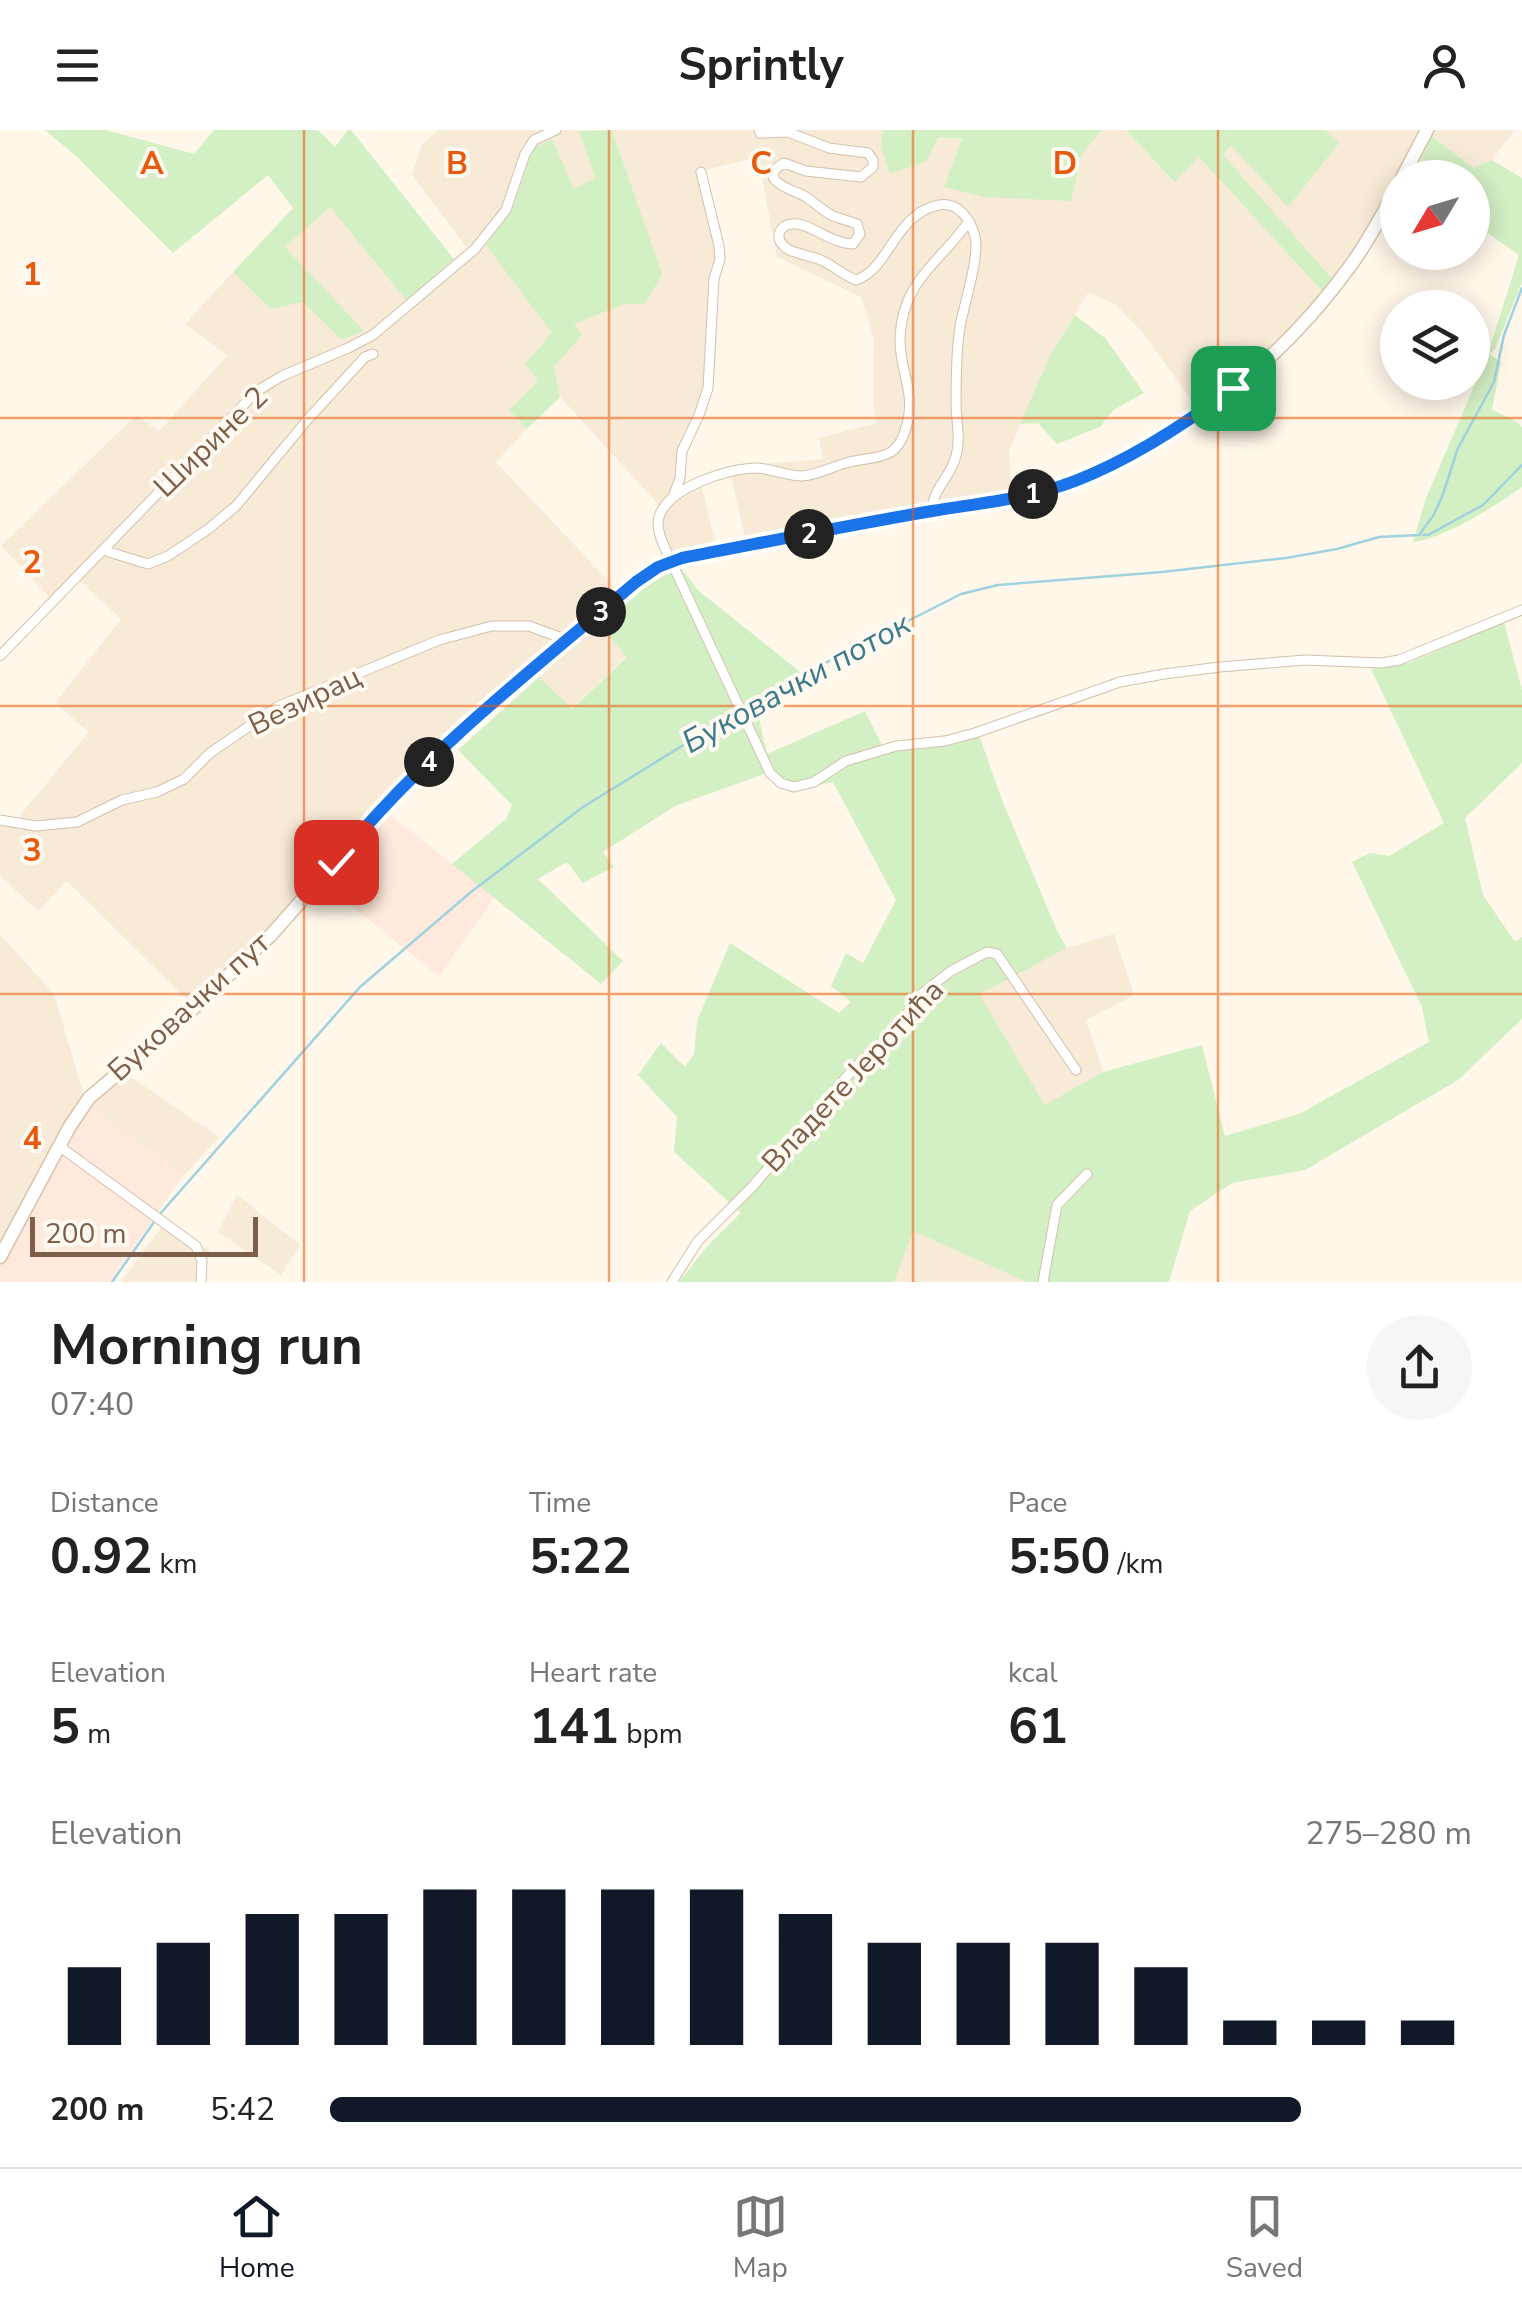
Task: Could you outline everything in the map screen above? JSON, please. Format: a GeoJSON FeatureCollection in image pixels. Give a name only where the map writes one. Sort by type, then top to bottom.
{"type":"FeatureCollection","features":[{"type":"Feature","properties":{"kind":"street","name":"Ширине 2"},"geometry":{"type":"LineString","coordinates":[[0,656],[257,391],[373,335],[475,248],[506,210],[525,154],[534,140],[556,130]]}},
{"type":"Feature","properties":{"kind":"street"},"geometry":{"type":"LineString","coordinates":[[758,130],[788,132],[829,148],[868,153],[873,160],[873,168],[861,176],[806,171],[784,163],[774,170],[781,187],[857,224],[860,234],[853,244],[837,243],[800,224],[786,225],[780,230],[779,241],[784,247],[822,260],[844,275],[856,280],[871,273],[904,226],[932,206],[954,207],[968,221],[976,240],[960,329],[958,451],[932,499],[932,511]]}},
{"type":"Feature","properties":{"kind":"street"},"geometry":{"type":"LineString","coordinates":[[1411,160],[1427,130]]}},
{"type":"Feature","properties":{"kind":"street"},"geometry":{"type":"LineString","coordinates":[[673,497],[680,478],[682,452],[708,388],[714,279],[720,259],[700,172]]}},
{"type":"Feature","properties":{"kind":"street","name":"Буковачки пут"},"geometry":{"type":"LineString","coordinates":[[0,1257],[77,1114],[97,1090],[172,1028],[270,934],[453,738],[636,582],[670,561],[1022,497],[1075,481],[1131,456],[1202,411],[1262,364],[1320,306],[1380,217]]}},
{"type":"Feature","properties":{"kind":"street"},"geometry":{"type":"LineString","coordinates":[[968,221],[931,263],[909,297],[900,336],[911,396],[909,420],[894,451],[805,476],[764,468],[729,471],[673,497],[658,520],[670,561],[770,773],[781,783],[794,787],[814,782],[846,761],[896,746],[945,741],[1120,682],[1220,666],[1305,660],[1399,660],[1522,610]]}},
{"type":"Feature","properties":{"kind":"street"},"geometry":{"type":"LineString","coordinates":[[105,548],[148,564],[208,530],[236,506],[308,419],[365,357],[373,354]]}},
{"type":"Feature","properties":{"kind":"street","name":"Везирац"},"geometry":{"type":"LineString","coordinates":[[0,820],[36,826],[77,822],[122,800],[158,792],[184,779],[210,753],[277,707],[440,640],[492,626],[529,626],[567,640]]}},
{"type":"Feature","properties":{"kind":"street","name":"Владете Јеротића"},"geometry":{"type":"LineString","coordinates":[[672,1282],[698,1240],[752,1187],[856,1066],[893,1035],[920,995],[950,971],[987,952],[997,954],[1076,1070]]}},
{"type":"Feature","properties":{"kind":"street"},"geometry":{"type":"LineString","coordinates":[[59,1146],[196,1246],[202,1261],[199,1279]]}},
{"type":"Feature","properties":{"kind":"street"},"geometry":{"type":"LineString","coordinates":[[1043,1282],[1057,1205],[1088,1174]]}},
{"type":"Feature","properties":{"kind":"shaded area"},"geometry":{"type":"Polygon","coordinates":[[[439,130],[581,130],[595,179],[574,189],[552,140],[510,210],[552,333],[538,381],[509,410],[527,429],[496,462],[618,591],[386,796],[266,932],[190,1003],[67,881],[38,911],[0,876],[0,816],[17,819],[89,732],[55,703],[121,619],[78,579],[54,602],[1,546],[136,415],[159,431],[227,356],[185,324],[233,272],[271,309],[303,301],[342,340],[363,331],[285,247],[330,207],[405,299],[467,248],[412,175],[422,144],[439,130]]]}},
{"type":"Feature","properties":{"kind":"shaded area"},"geometry":{"type":"Polygon","coordinates":[[[612,130],[883,130],[881,146],[939,137],[963,140],[944,187],[1071,200],[1082,154],[1102,130],[1126,130],[1173,182],[1199,157],[1324,293],[1244,373],[1196,406],[1142,332],[1115,304],[1088,293],[1050,356],[1009,451],[1012,494],[746,542],[729,467],[823,459],[819,438],[877,423],[873,404],[874,339],[861,297],[777,257],[758,157],[705,170],[726,256],[719,281],[715,376],[706,414],[687,453],[684,487],[700,479],[716,546],[667,558],[655,525],[659,505],[560,397],[554,367],[582,335],[573,324],[624,304],[644,304],[662,274],[612,130]]]}},
{"type":"Feature","properties":{"kind":"shaded area"},"geometry":{"type":"Polygon","coordinates":[[[1325,130],[1423,130],[1406,160],[1380,160],[1380,207],[1335,282],[1222,155],[1231,144],[1338,143],[1325,130]]]}},
{"type":"Feature","properties":{"kind":"shaded area"},"geometry":{"type":"Polygon","coordinates":[[[1425,130],[1515,130],[1492,160],[1463,160],[1425,130]]]}},
{"type":"Feature","properties":{"kind":"shaded area"},"geometry":{"type":"Polygon","coordinates":[[[597,623],[627,656],[571,709],[539,677],[597,623]]]}},
{"type":"Feature","properties":{"kind":"shaded area"},"geometry":{"type":"Polygon","coordinates":[[[390,815],[495,897],[439,976],[329,888],[390,815]]]}},
{"type":"Feature","properties":{"kind":"shaded area"},"geometry":{"type":"Polygon","coordinates":[[[0,934],[54,994],[84,1096],[55,1141],[0,1248],[0,934]]]}},
{"type":"Feature","properties":{"kind":"shaded area"},"geometry":{"type":"Polygon","coordinates":[[[1114,934],[1134,995],[1086,1020],[1103,1072],[1046,1106],[978,994],[1067,948],[1114,934]]]}},
{"type":"Feature","properties":{"kind":"shaded area"},"geometry":{"type":"Polygon","coordinates":[[[128,1075],[219,1137],[184,1175],[89,1106],[128,1075]]]}},
{"type":"Feature","properties":{"kind":"shaded area"},"geometry":{"type":"Polygon","coordinates":[[[89,1106],[184,1175],[156,1214],[64,1147],[89,1106]]]}},
{"type":"Feature","properties":{"kind":"shaded area"},"geometry":{"type":"Polygon","coordinates":[[[62,1152],[152,1221],[109,1282],[0,1282],[0,1265],[62,1152]]]}},
{"type":"Feature","properties":{"kind":"shaded area"},"geometry":{"type":"Polygon","coordinates":[[[237,1195],[300,1245],[281,1275],[218,1232],[237,1195]]]}},
{"type":"Feature","properties":{"kind":"shaded area"},"geometry":{"type":"Polygon","coordinates":[[[162,1226],[193,1249],[209,1247],[205,1282],[121,1282],[162,1226]]]}},
{"type":"Feature","properties":{"kind":"shaded area"},"geometry":{"type":"Polygon","coordinates":[[[912,1230],[1027,1282],[894,1282],[912,1230]]]}},
{"type":"Feature","properties":{"kind":"green space"},"geometry":{"type":"Polygon","coordinates":[[[45,130],[106,130],[194,154],[214,130],[318,130],[335,147],[351,130],[454,259],[406,300],[330,207],[285,247],[364,331],[342,340],[303,302],[271,309],[233,272],[293,208],[268,175],[173,253],[45,130]]]}},
{"type":"Feature","properties":{"kind":"green space"},"geometry":{"type":"Polygon","coordinates":[[[612,130],[662,274],[645,304],[624,304],[574,324],[582,335],[554,367],[560,397],[527,429],[509,410],[538,381],[525,364],[552,333],[486,245],[510,210],[531,149],[552,139],[574,189],[595,178],[579,131],[612,130]]]}},
{"type":"Feature","properties":{"kind":"green space"},"geometry":{"type":"Polygon","coordinates":[[[883,130],[1102,130],[1082,154],[1071,201],[984,197],[944,187],[962,139],[939,137],[926,161],[890,174],[881,146],[883,130]]]}},
{"type":"Feature","properties":{"kind":"green space"},"geometry":{"type":"Polygon","coordinates":[[[1126,130],[1325,130],[1339,143],[1288,207],[1231,145],[1223,155],[1335,282],[1324,293],[1199,157],[1174,182],[1126,130]]]}},
{"type":"Feature","properties":{"kind":"green space"},"geometry":{"type":"Polygon","coordinates":[[[1432,136],[1463,160],[1421,160],[1432,136]]]}},
{"type":"Feature","properties":{"kind":"green space"},"geometry":{"type":"Polygon","coordinates":[[[1492,160],[1522,178],[1522,282],[1490,353],[1490,348],[1519,255],[1490,235],[1492,160]]]}},
{"type":"Feature","properties":{"kind":"green space"},"geometry":{"type":"Polygon","coordinates":[[[1075,315],[1106,339],[1144,393],[1113,410],[1100,427],[1057,444],[1038,423],[1020,424],[1050,356],[1075,315]]]}},
{"type":"Feature","properties":{"kind":"green space"},"geometry":{"type":"Polygon","coordinates":[[[1490,355],[1501,362],[1492,410],[1522,427],[1522,487],[1455,528],[1413,542],[1426,498],[1468,400],[1490,400],[1490,355]]]}},
{"type":"Feature","properties":{"kind":"green space"},"geometry":{"type":"Polygon","coordinates":[[[680,567],[699,591],[805,676],[757,710],[767,754],[865,711],[885,751],[979,735],[1002,800],[1067,948],[979,994],[1045,1105],[1103,1072],[1202,1045],[1225,1136],[1299,1114],[1429,1042],[1422,1007],[1352,862],[1370,853],[1389,856],[1444,823],[1371,669],[1409,663],[1504,622],[1522,690],[1522,763],[1465,818],[1483,895],[1515,942],[1522,937],[1522,1019],[1458,1080],[1305,1170],[1232,1183],[1190,1211],[1169,1282],[1027,1282],[913,1231],[894,1282],[679,1282],[710,1243],[741,1213],[674,1152],[677,1117],[638,1075],[661,1043],[685,1067],[694,1054],[697,1021],[730,943],[839,1013],[851,1002],[831,986],[846,953],[863,963],[896,900],[833,782],[810,787],[783,782],[775,770],[675,806],[603,852],[614,867],[583,883],[567,862],[538,879],[623,961],[601,984],[452,864],[506,819],[512,805],[458,750],[539,677],[572,709],[627,657],[597,623],[647,583],[680,567]]]}},
{"type":"Feature","properties":{"kind":"waterway","name":"Буковачки поток"},"geometry":{"type":"LineString","coordinates":[[743,708],[961,594],[998,585],[1286,558],[1379,537],[1419,535],[1433,516],[1458,448],[1494,382],[1504,335],[1522,288]]}},
{"type":"Feature","properties":{"kind":"waterway"},"geometry":{"type":"LineString","coordinates":[[1423,535],[1483,505],[1522,465]]}},
{"type":"Feature","properties":{"kind":"waterway","name":"Буковачки поток"},"geometry":{"type":"LineString","coordinates":[[159,1215],[360,987],[471,892],[583,807],[737,712]]}},
{"type":"Feature","properties":{"kind":"waterway","name":"Буковачки поток"},"geometry":{"type":"LineString","coordinates":[[112,1282],[154,1222]]}},
{"type":"Feature","properties":{"kind":"route"},"geometry":{"type":"LineString","coordinates":[[336,862],[453,738],[658,567],[682,558],[999,502],[1056,488],[1131,456],[1233,388]]}}]}
